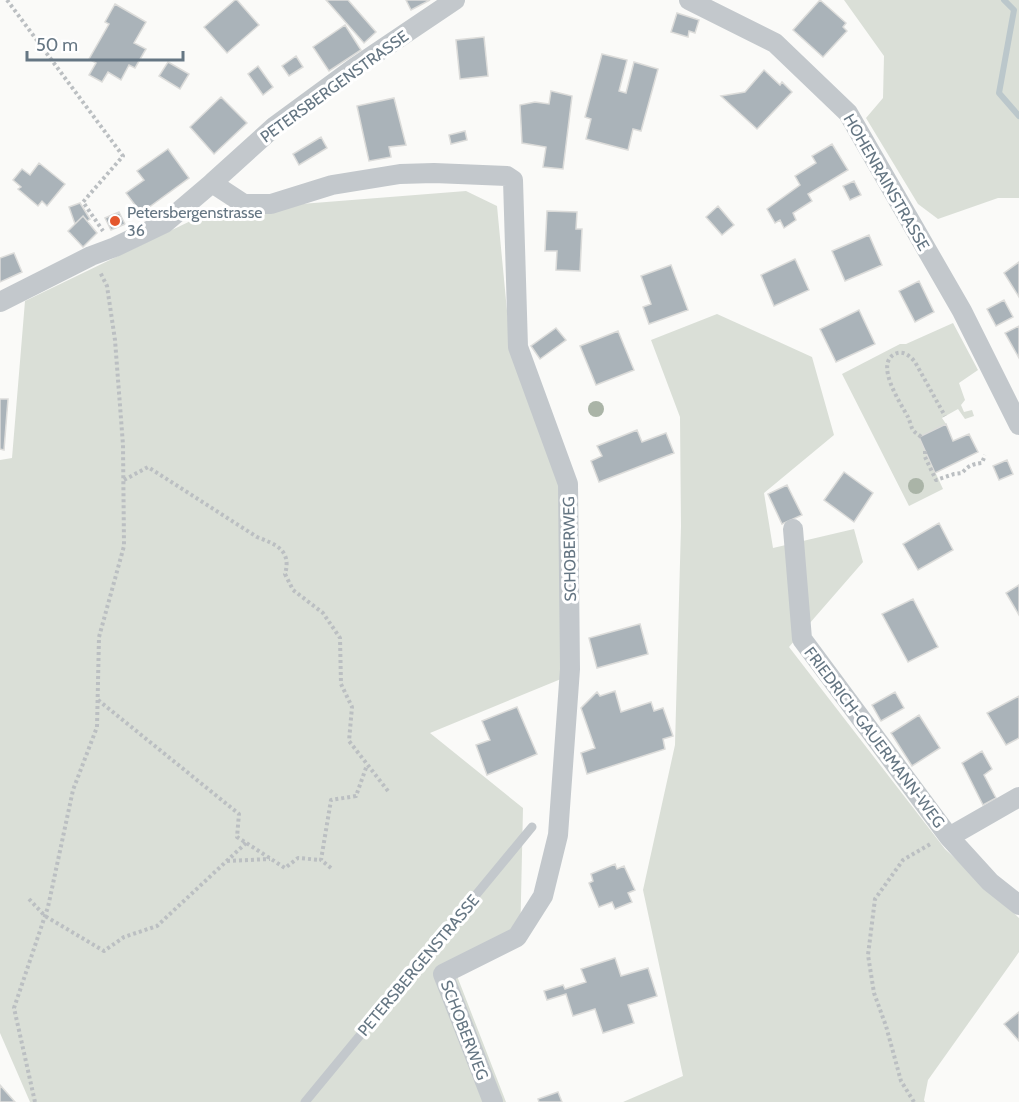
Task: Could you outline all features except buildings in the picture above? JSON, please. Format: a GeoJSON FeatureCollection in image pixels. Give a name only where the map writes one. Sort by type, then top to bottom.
{"type":"FeatureCollection","features":[{"type":"Feature","properties":{"kind":"street","name":"PETERSBERGENSTRASSE"},"geometry":{"type":"LineString","coordinates":[[0,302],[91,256],[165,223],[275,126],[354,68],[454,0]]}},
{"type":"Feature","properties":{"kind":"street","name":"HOHENRAINSTRASSE"},"geometry":{"type":"LineString","coordinates":[[689,0],[775,43],[848,113],[962,311],[1019,425]]}},
{"type":"Feature","properties":{"kind":"street","name":"SCHOBERWEG"},"geometry":{"type":"LineString","coordinates":[[212,183],[244,204],[271,204],[332,185],[400,174],[434,172],[507,176],[513,180],[518,346],[568,484],[570,669],[558,835],[543,896],[517,937],[443,974],[493,1102]]}},
{"type":"Feature","properties":{"kind":"street","name":"FRIEDRICH-GAUERMANN-WEG"},"geometry":{"type":"LineString","coordinates":[[793,529],[802,639],[949,837],[990,882],[1019,905]]}},
{"type":"Feature","properties":{"kind":"street","name":"FRIEDRICH-GAUERMANN-WEG"},"geometry":{"type":"LineString","coordinates":[[949,837],[1019,797]]}},
{"type":"Feature","properties":{"kind":"lane","name":"PETERSBERGENSTRASSE"},"geometry":{"type":"LineString","coordinates":[[305,1102],[532,827]]}},
{"type":"Feature","properties":{"kind":"path"},"geometry":{"type":"LineString","coordinates":[[7,0],[123,156],[83,202],[102,230]]}},
{"type":"Feature","properties":{"kind":"path"},"geometry":{"type":"LineString","coordinates":[[35,1102],[14,1008],[48,907],[73,790],[97,727],[99,637],[124,546],[123,445],[115,340],[107,286],[91,256]]}},
{"type":"Feature","properties":{"kind":"path"},"geometry":{"type":"LineString","coordinates":[[921,436],[914,430],[892,390],[886,368],[893,354],[901,352],[915,362],[945,416]]}},
{"type":"Feature","properties":{"kind":"path"},"geometry":{"type":"LineString","coordinates":[[925,451],[925,457],[936,480],[962,473],[968,466],[982,463],[985,455]]}},
{"type":"Feature","properties":{"kind":"path"},"geometry":{"type":"LineString","coordinates":[[124,480],[148,467],[257,537],[275,544],[286,556],[285,574],[293,590],[323,614],[340,638],[341,684],[352,706],[349,741],[388,790]]}},
{"type":"Feature","properties":{"kind":"path"},"geometry":{"type":"LineString","coordinates":[[98,700],[239,814],[237,837],[285,868],[298,858],[321,860],[331,868]]}},
{"type":"Feature","properties":{"kind":"path"},"geometry":{"type":"LineString","coordinates":[[321,860],[331,800],[356,796],[367,765]]}},
{"type":"Feature","properties":{"kind":"path"},"geometry":{"type":"LineString","coordinates":[[914,1102],[901,1081],[874,993],[868,955],[875,899],[903,860],[938,838],[949,837]]}},
{"type":"Feature","properties":{"kind":"path"},"geometry":{"type":"LineString","coordinates":[[28,899],[45,916],[104,951],[124,936],[156,926],[246,843]]}},
{"type":"Feature","properties":{"kind":"path"},"geometry":{"type":"LineString","coordinates":[[226,861],[271,859]]}},
{"type":"Feature","properties":{"kind":"shaded area"},"geometry":{"type":"Polygon","coordinates":[[[844,0],[1019,0],[1019,198],[998,198],[938,219],[918,204],[866,118],[883,98],[884,56],[844,0]]]}},
{"type":"Feature","properties":{"kind":"shaded area"},"geometry":{"type":"Polygon","coordinates":[[[466,191],[497,206],[510,342],[561,487],[561,679],[430,733],[523,808],[520,944],[457,976],[506,1102],[30,1102],[0,1033],[0,460],[12,458],[25,301],[205,214],[466,191]]]}},
{"type":"Feature","properties":{"kind":"shaded area"},"geometry":{"type":"Polygon","coordinates":[[[717,314],[812,357],[834,435],[764,493],[773,548],[854,529],[863,562],[789,647],[945,849],[1019,918],[1019,952],[928,1080],[925,1102],[623,1102],[683,1076],[643,890],[675,745],[681,526],[680,417],[651,340],[717,314]]]}},
{"type":"Feature","properties":{"kind":"shaded area"},"geometry":{"type":"Polygon","coordinates":[[[953,323],[978,370],[959,383],[965,400],[961,405],[964,412],[972,410],[974,416],[965,419],[958,409],[942,418],[946,424],[919,437],[943,489],[909,506],[842,374],[900,344],[906,344],[953,323]]]}},
{"type":"Feature","properties":{"kind":"waterway"},"geometry":{"type":"LineString","coordinates":[[1004,0],[1014,10],[999,93],[1019,116]]}},
{"type":"Feature","properties":{"kind":"place","name":"Petersbergenstrasse 36"},"geometry":{"type":"Point","coordinates":[115,221]}}]}
